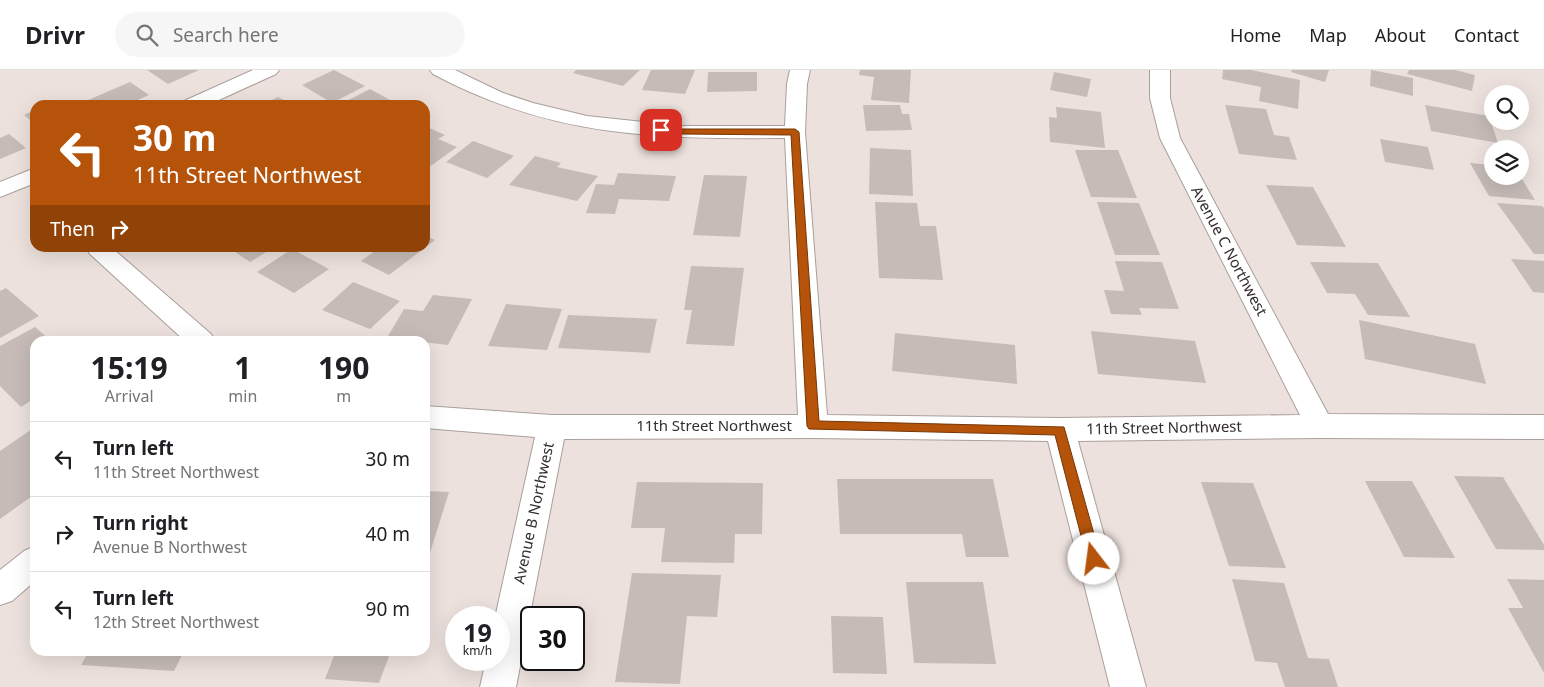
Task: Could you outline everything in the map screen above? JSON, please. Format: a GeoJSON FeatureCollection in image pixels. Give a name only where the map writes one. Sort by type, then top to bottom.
{"type":"FeatureCollection","features":[{"type":"Feature","properties":{"kind":"street"},"geometry":{"type":"LineString","coordinates":[[201,100],[269,70]]}},
{"type":"Feature","properties":{"kind":"street"},"geometry":{"type":"LineString","coordinates":[[440,70],[513,104],[586,122],[680,132],[795,132]]}},
{"type":"Feature","properties":{"kind":"street"},"geometry":{"type":"LineString","coordinates":[[800,70],[797,84],[795,132],[813,426]]}},
{"type":"Feature","properties":{"kind":"street","name":"Avenue C Northwest"},"geometry":{"type":"LineString","coordinates":[[1160,70],[1160,98],[1170,138],[1320,426]]}},
{"type":"Feature","properties":{"kind":"street"},"geometry":{"type":"LineString","coordinates":[[0,190],[30,182]]}},
{"type":"Feature","properties":{"kind":"street"},"geometry":{"type":"LineString","coordinates":[[102,252],[196,336]]}},
{"type":"Feature","properties":{"kind":"street","name":"11th Street Northwest"},"geometry":{"type":"LineString","coordinates":[[430,417],[552,427],[813,426],[1060,430],[1320,426],[1544,427]]}},
{"type":"Feature","properties":{"kind":"street","name":"Avenue B Northwest"},"geometry":{"type":"LineString","coordinates":[[498,687],[552,427]]}},
{"type":"Feature","properties":{"kind":"street"},"geometry":{"type":"LineString","coordinates":[[1060,430],[1128,687]]}},
{"type":"Feature","properties":{"kind":"street"},"geometry":{"type":"LineString","coordinates":[[0,590],[30,565]]}},
{"type":"Feature","properties":{"kind":"building"},"geometry":{"type":"Polygon","coordinates":[[[147,70],[199,70],[168,84],[147,70]]]}},
{"type":"Feature","properties":{"kind":"building"},"geometry":{"type":"Polygon","coordinates":[[[334,70],[365,86],[338,100],[327,100],[302,85],[334,70]]]}},
{"type":"Feature","properties":{"kind":"building"},"geometry":{"type":"Polygon","coordinates":[[[576,70],[640,70],[623,86],[573,73],[576,70]]]}},
{"type":"Feature","properties":{"kind":"building"},"geometry":{"type":"Polygon","coordinates":[[[651,70],[695,70],[685,94],[642,90],[651,70]]]}},
{"type":"Feature","properties":{"kind":"building"},"geometry":{"type":"Polygon","coordinates":[[[860,70],[911,70],[909,103],[871,100],[874,77],[859,75],[860,70]]]}},
{"type":"Feature","properties":{"kind":"building"},"geometry":{"type":"Polygon","coordinates":[[[1223,70],[1251,70],[1300,80],[1298,109],[1259,101],[1261,87],[1222,79],[1223,70]]]}},
{"type":"Feature","properties":{"kind":"building"},"geometry":{"type":"Polygon","coordinates":[[[1292,70],[1329,70],[1325,82],[1291,72],[1292,70]]]}},
{"type":"Feature","properties":{"kind":"building"},"geometry":{"type":"Polygon","coordinates":[[[1371,70],[1413,78],[1413,96],[1370,86],[1371,70]]]}},
{"type":"Feature","properties":{"kind":"building"},"geometry":{"type":"Polygon","coordinates":[[[1409,70],[1455,70],[1475,75],[1472,91],[1407,74],[1409,70]]]}},
{"type":"Feature","properties":{"kind":"building"},"geometry":{"type":"Polygon","coordinates":[[[708,72],[757,72],[757,91],[707,92],[708,72]]]}},
{"type":"Feature","properties":{"kind":"building"},"geometry":{"type":"Polygon","coordinates":[[[1054,72],[1091,79],[1087,97],[1050,90],[1054,72]]]}},
{"type":"Feature","properties":{"kind":"building"},"geometry":{"type":"Polygon","coordinates":[[[130,82],[149,95],[138,100],[88,100],[130,82]]]}},
{"type":"Feature","properties":{"kind":"building"},"geometry":{"type":"Polygon","coordinates":[[[370,89],[390,100],[349,100],[370,89]]]}},
{"type":"Feature","properties":{"kind":"building"},"geometry":{"type":"Polygon","coordinates":[[[278,97],[284,100],[272,100],[278,97]]]}},
{"type":"Feature","properties":{"kind":"building"},"geometry":{"type":"Polygon","coordinates":[[[863,105],[900,105],[902,114],[909,114],[912,130],[866,131],[863,105]]]}},
{"type":"Feature","properties":{"kind":"building"},"geometry":{"type":"Polygon","coordinates":[[[1225,105],[1266,109],[1274,135],[1289,137],[1297,160],[1239,154],[1225,105]]]}},
{"type":"Feature","properties":{"kind":"building"},"geometry":{"type":"Polygon","coordinates":[[[1425,105],[1484,115],[1484,130],[1494,130],[1497,140],[1484,140],[1431,131],[1425,105]]]}},
{"type":"Feature","properties":{"kind":"building"},"geometry":{"type":"Polygon","coordinates":[[[1056,107],[1101,112],[1105,148],[1050,142],[1049,117],[1057,118],[1056,107]]]}},
{"type":"Feature","properties":{"kind":"building"},"geometry":{"type":"Polygon","coordinates":[[[30,112],[30,120],[24,115],[30,112]]]}},
{"type":"Feature","properties":{"kind":"building"},"geometry":{"type":"Polygon","coordinates":[[[430,128],[445,135],[438,139],[457,147],[430,166],[430,128]]]}},
{"type":"Feature","properties":{"kind":"building"},"geometry":{"type":"Polygon","coordinates":[[[9,134],[26,148],[0,159],[0,138],[9,134]]]}},
{"type":"Feature","properties":{"kind":"building"},"geometry":{"type":"Polygon","coordinates":[[[1380,139],[1428,147],[1434,170],[1385,162],[1380,139]]]}},
{"type":"Feature","properties":{"kind":"building"},"geometry":{"type":"Polygon","coordinates":[[[473,141],[514,156],[487,178],[446,162],[473,141]]]}},
{"type":"Feature","properties":{"kind":"building"},"geometry":{"type":"Polygon","coordinates":[[[870,148],[911,150],[913,196],[869,194],[870,148]]]}},
{"type":"Feature","properties":{"kind":"building"},"geometry":{"type":"Polygon","coordinates":[[[1075,150],[1118,150],[1137,198],[1091,197],[1075,150]]]}},
{"type":"Feature","properties":{"kind":"building"},"geometry":{"type":"Polygon","coordinates":[[[535,156],[561,163],[557,167],[598,176],[577,201],[509,185],[535,156]]]}},
{"type":"Feature","properties":{"kind":"building"},"geometry":{"type":"Polygon","coordinates":[[[1470,163],[1484,164],[1484,185],[1526,185],[1535,200],[1489,196],[1470,163]]]}},
{"type":"Feature","properties":{"kind":"building"},"geometry":{"type":"Polygon","coordinates":[[[618,173],[676,176],[669,201],[619,199],[615,214],[586,213],[596,184],[614,185],[618,173]]]}},
{"type":"Feature","properties":{"kind":"building"},"geometry":{"type":"Polygon","coordinates":[[[704,175],[747,176],[740,237],[693,235],[704,175]]]}},
{"type":"Feature","properties":{"kind":"building"},"geometry":{"type":"Polygon","coordinates":[[[1266,185],[1313,187],[1346,247],[1297,245],[1266,185]]]}},
{"type":"Feature","properties":{"kind":"building"},"geometry":{"type":"Polygon","coordinates":[[[875,202],[917,203],[920,226],[936,226],[943,280],[879,278],[875,202]]]}},
{"type":"Feature","properties":{"kind":"building"},"geometry":{"type":"Polygon","coordinates":[[[1097,202],[1139,203],[1160,255],[1115,255],[1097,202]]]}},
{"type":"Feature","properties":{"kind":"building"},"geometry":{"type":"Polygon","coordinates":[[[1497,203],[1542,206],[1544,208],[1544,254],[1534,254],[1497,203]]]}},
{"type":"Feature","properties":{"kind":"building"},"geometry":{"type":"Polygon","coordinates":[[[430,238],[435,240],[430,244],[430,238]]]}},
{"type":"Feature","properties":{"kind":"building"},"geometry":{"type":"Polygon","coordinates":[[[235,252],[266,252],[250,262],[235,252]]]}},
{"type":"Feature","properties":{"kind":"building"},"geometry":{"type":"Polygon","coordinates":[[[287,252],[298,252],[329,269],[294,293],[257,272],[287,252]]]}},
{"type":"Feature","properties":{"kind":"building"},"geometry":{"type":"Polygon","coordinates":[[[373,252],[419,252],[389,275],[361,261],[373,252]]]}},
{"type":"Feature","properties":{"kind":"building"},"geometry":{"type":"Polygon","coordinates":[[[1511,259],[1544,261],[1544,293],[1533,292],[1511,259]]]}},
{"type":"Feature","properties":{"kind":"building"},"geometry":{"type":"Polygon","coordinates":[[[1115,261],[1162,262],[1179,309],[1139,308],[1142,315],[1111,314],[1104,290],[1124,291],[1115,261]]]}},
{"type":"Feature","properties":{"kind":"building"},"geometry":{"type":"Polygon","coordinates":[[[1310,262],[1378,263],[1410,317],[1368,315],[1355,294],[1327,293],[1310,262]]]}},
{"type":"Feature","properties":{"kind":"building"},"geometry":{"type":"Polygon","coordinates":[[[691,266],[744,268],[734,346],[686,344],[692,310],[684,310],[691,266]]]}},
{"type":"Feature","properties":{"kind":"building"},"geometry":{"type":"Polygon","coordinates":[[[353,282],[400,301],[370,329],[322,310],[353,282]]]}},
{"type":"Feature","properties":{"kind":"building"},"geometry":{"type":"Polygon","coordinates":[[[6,288],[39,316],[0,338],[0,291],[6,288]]]}},
{"type":"Feature","properties":{"kind":"building"},"geometry":{"type":"Polygon","coordinates":[[[433,295],[472,299],[448,345],[430,343],[430,336],[388,336],[404,309],[423,311],[433,295]]]}},
{"type":"Feature","properties":{"kind":"building"},"geometry":{"type":"Polygon","coordinates":[[[506,304],[562,309],[547,350],[488,346],[506,304]]]}},
{"type":"Feature","properties":{"kind":"building"},"geometry":{"type":"Polygon","coordinates":[[[568,315],[657,319],[650,353],[558,348],[568,315]]]}},
{"type":"Feature","properties":{"kind":"building"},"geometry":{"type":"Polygon","coordinates":[[[1359,320],[1475,344],[1486,384],[1365,359],[1359,320]]]}},
{"type":"Feature","properties":{"kind":"building"},"geometry":{"type":"Polygon","coordinates":[[[35,327],[45,336],[30,336],[30,401],[21,407],[0,386],[0,346],[35,327]]]}},
{"type":"Feature","properties":{"kind":"building"},"geometry":{"type":"Polygon","coordinates":[[[1091,331],[1195,341],[1206,383],[1098,374],[1091,331]]]}},
{"type":"Feature","properties":{"kind":"building"},"geometry":{"type":"Polygon","coordinates":[[[895,333],[1015,345],[1017,384],[892,371],[895,333]]]}},
{"type":"Feature","properties":{"kind":"building"},"geometry":{"type":"Polygon","coordinates":[[[30,430],[30,498],[0,519],[0,451],[30,430]]]}},
{"type":"Feature","properties":{"kind":"building"},"geometry":{"type":"Polygon","coordinates":[[[1454,476],[1503,477],[1544,545],[1544,550],[1496,549],[1454,476]]]}},
{"type":"Feature","properties":{"kind":"building"},"geometry":{"type":"Polygon","coordinates":[[[837,479],[993,479],[1009,557],[966,557],[962,534],[840,534],[837,479]]]}},
{"type":"Feature","properties":{"kind":"building"},"geometry":{"type":"Polygon","coordinates":[[[1365,481],[1412,481],[1455,558],[1404,557],[1365,481]]]}},
{"type":"Feature","properties":{"kind":"building"},"geometry":{"type":"Polygon","coordinates":[[[637,482],[763,483],[762,534],[735,534],[734,563],[661,562],[665,528],[631,528],[637,482]]]}},
{"type":"Feature","properties":{"kind":"building"},"geometry":{"type":"Polygon","coordinates":[[[1201,482],[1253,483],[1286,568],[1229,566],[1201,482]]]}},
{"type":"Feature","properties":{"kind":"building"},"geometry":{"type":"Polygon","coordinates":[[[430,491],[449,492],[430,553],[430,491]]]}},
{"type":"Feature","properties":{"kind":"building"},"geometry":{"type":"Polygon","coordinates":[[[632,573],[721,575],[717,617],[687,616],[680,684],[615,682],[632,573]]]}},
{"type":"Feature","properties":{"kind":"building"},"geometry":{"type":"Polygon","coordinates":[[[1232,579],[1284,583],[1308,658],[1329,659],[1338,687],[1285,687],[1277,663],[1255,661],[1232,579]]]}},
{"type":"Feature","properties":{"kind":"building"},"geometry":{"type":"Polygon","coordinates":[[[1507,579],[1544,580],[1544,673],[1508,608],[1523,608],[1507,579]]]}},
{"type":"Feature","properties":{"kind":"building"},"geometry":{"type":"Polygon","coordinates":[[[906,582],[983,582],[996,664],[914,663],[906,582]]]}},
{"type":"Feature","properties":{"kind":"building"},"geometry":{"type":"Polygon","coordinates":[[[831,616],[883,617],[887,674],[833,673],[831,616]]]}},
{"type":"Feature","properties":{"kind":"building"},"geometry":{"type":"Polygon","coordinates":[[[86,656],[182,656],[174,671],[81,665],[86,656]]]}},
{"type":"Feature","properties":{"kind":"building"},"geometry":{"type":"Polygon","coordinates":[[[334,656],[389,656],[379,683],[325,679],[334,656]]]}},
{"type":"Feature","properties":{"kind":"route"},"geometry":{"type":"LineString","coordinates":[[661,130],[680,132],[795,132],[813,426],[1060,430],[1094,559]]}}]}
